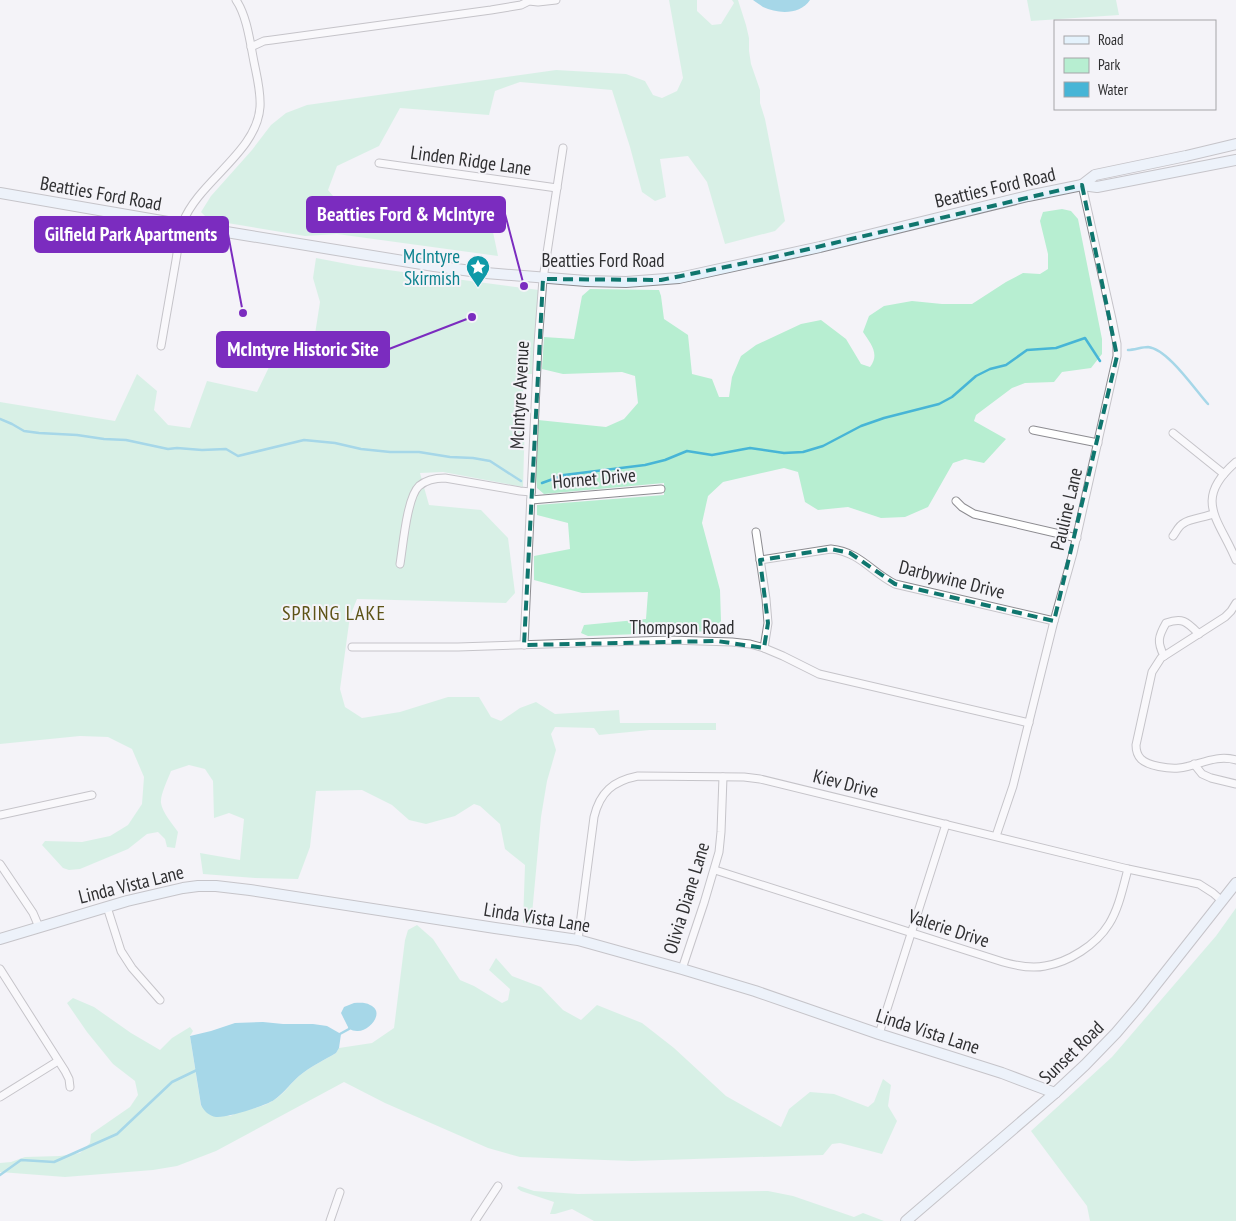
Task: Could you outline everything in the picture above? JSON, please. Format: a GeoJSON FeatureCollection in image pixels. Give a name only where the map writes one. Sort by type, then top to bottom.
{"type":"FeatureCollection","features":[{"type":"Feature","properties":{"kind":"main road","name":"Beatties Ford Road"},"geometry":{"type":"LineString","coordinates":[[1082,185],[1095,175],[1236,144]]}},
{"type":"Feature","properties":{"kind":"main road","name":"Beatties Ford Road"},"geometry":{"type":"LineString","coordinates":[[0,193],[434,266],[544,279],[626,282],[679,278],[820,247],[1007,200],[1082,185],[1097,187],[1236,160]]}},
{"type":"Feature","properties":{"kind":"main road","name":"Sunset Road"},"geometry":{"type":"LineString","coordinates":[[906,1221],[1085,1065],[1139,1006],[1236,883]]}},
{"type":"Feature","properties":{"kind":"main road","name":"Linda Vista Lane"},"geometry":{"type":"LineString","coordinates":[[0,938],[163,891],[198,886],[216,886],[578,940],[682,968],[755,991],[879,1034],[1002,1073],[1055,1093]]}},
{"type":"Feature","properties":{"kind":"street"},"geometry":{"type":"LineString","coordinates":[[161,346],[182,224],[199,195],[240,150],[255,128],[259,116],[260,98],[251,47],[244,15],[236,0]]}},
{"type":"Feature","properties":{"kind":"street"},"geometry":{"type":"LineString","coordinates":[[251,47],[264,41],[491,10],[521,5],[529,0],[538,2],[556,0]]}},
{"type":"Feature","properties":{"kind":"street","name":"McIntyre Avenue"},"geometry":{"type":"LineString","coordinates":[[524,645],[536,370],[544,279],[563,148]]}},
{"type":"Feature","properties":{"kind":"street","name":"Linden Ridge Lane"},"geometry":{"type":"LineString","coordinates":[[379,163],[557,188]]}},
{"type":"Feature","properties":{"kind":"street","name":"Pauline Lane"},"geometry":{"type":"LineString","coordinates":[[996,836],[1014,786],[1054,621],[1077,538],[1118,356],[1082,185]]}},
{"type":"Feature","properties":{"kind":"street"},"geometry":{"type":"LineString","coordinates":[[1033,430],[1098,443]]}},
{"type":"Feature","properties":{"kind":"street"},"geometry":{"type":"LineString","coordinates":[[1173,433],[1224,474]]}},
{"type":"Feature","properties":{"kind":"street"},"geometry":{"type":"LineString","coordinates":[[1236,462],[1220,478],[1213,496],[1213,514],[1236,560]]}},
{"type":"Feature","properties":{"kind":"street","name":"Hornet Drive"},"geometry":{"type":"LineString","coordinates":[[400,564],[412,499],[423,483],[437,478],[520,491],[531,496],[661,489]]}},
{"type":"Feature","properties":{"kind":"street"},"geometry":{"type":"LineString","coordinates":[[956,501],[974,514],[1077,538]]}},
{"type":"Feature","properties":{"kind":"street"},"geometry":{"type":"LineString","coordinates":[[1173,536],[1185,522],[1213,514]]}},
{"type":"Feature","properties":{"kind":"street"},"geometry":{"type":"LineString","coordinates":[[756,532],[768,623],[764,648]]}},
{"type":"Feature","properties":{"kind":"street","name":"Darbywine Drive"},"geometry":{"type":"LineString","coordinates":[[760,560],[831,549],[842,550],[850,553],[886,580],[895,584],[1054,621]]}},
{"type":"Feature","properties":{"kind":"street"},"geometry":{"type":"LineString","coordinates":[[1236,603],[1225,617],[1164,656],[1157,664],[1152,672],[1136,745],[1136,751],[1143,762],[1162,767],[1179,768],[1221,758],[1236,760]]}},
{"type":"Feature","properties":{"kind":"street"},"geometry":{"type":"LineString","coordinates":[[1164,656],[1159,646],[1159,638],[1166,623],[1177,619],[1186,621],[1199,634]]}},
{"type":"Feature","properties":{"kind":"street","name":"Thompson Road"},"geometry":{"type":"LineString","coordinates":[[352,647],[458,647],[670,640],[750,644],[783,656],[819,674],[1029,723]]}},
{"type":"Feature","properties":{"kind":"street"},"geometry":{"type":"LineString","coordinates":[[1194,764],[1202,774],[1236,784]]}},
{"type":"Feature","properties":{"kind":"street","name":"Kiev Drive"},"geometry":{"type":"LineString","coordinates":[[578,940],[594,817],[600,798],[606,790],[624,778],[638,776],[744,777],[760,779],[1128,869],[1199,884],[1222,901]]}},
{"type":"Feature","properties":{"kind":"street","name":"Olivia Diane Lane"},"geometry":{"type":"LineString","coordinates":[[682,968],[715,870],[719,852],[723,777]]}},
{"type":"Feature","properties":{"kind":"street"},"geometry":{"type":"LineString","coordinates":[[0,815],[92,795]]}},
{"type":"Feature","properties":{"kind":"street"},"geometry":{"type":"LineString","coordinates":[[879,1034],[946,824]]}},
{"type":"Feature","properties":{"kind":"street"},"geometry":{"type":"LineString","coordinates":[[0,864],[39,927]]}},
{"type":"Feature","properties":{"kind":"street","name":"Valerie Drive"},"geometry":{"type":"LineString","coordinates":[[715,870],[911,934],[1017,966],[1045,966],[1074,955],[1100,936],[1109,923],[1122,892],[1128,869]]}},
{"type":"Feature","properties":{"kind":"street"},"geometry":{"type":"LineString","coordinates":[[106,907],[121,951],[132,968],[160,1000]]}},
{"type":"Feature","properties":{"kind":"street"},"geometry":{"type":"LineString","coordinates":[[0,969],[65,1071],[70,1087]]}},
{"type":"Feature","properties":{"kind":"street"},"geometry":{"type":"LineString","coordinates":[[0,1097],[58,1060]]}},
{"type":"Feature","properties":{"kind":"street"},"geometry":{"type":"LineString","coordinates":[[475,1221],[498,1186]]}},
{"type":"Feature","properties":{"kind":"street"},"geometry":{"type":"LineString","coordinates":[[330,1221],[340,1192]]}},
{"type":"Feature","properties":{"kind":"highlighted area"},"geometry":{"type":"Polygon","coordinates":[[[1082,185],[1117,356],[1054,621],[895,584],[850,553],[831,549],[760,560],[768,623],[764,648],[717,641],[524,645],[543,279],[661,280],[770,258],[1082,185]]]}},
{"type":"Feature","properties":{"kind":"green space"},"geometry":{"type":"Polygon","coordinates":[[[669,0],[697,0],[697,11],[712,25],[721,24],[734,3],[732,0],[738,0],[749,38],[751,64],[760,90],[760,103],[765,119],[785,221],[775,231],[725,244],[707,182],[688,156],[660,159],[666,197],[655,201],[642,192],[612,90],[520,82],[495,91],[489,115],[400,108],[379,146],[337,166],[328,190],[350,216],[387,224],[436,230],[454,221],[492,227],[498,256],[337,234],[305,236],[209,220],[201,212],[211,196],[252,150],[271,125],[286,113],[307,105],[556,70],[626,74],[645,81],[653,95],[662,98],[677,91],[683,78],[669,0]]]}},
{"type":"Feature","properties":{"kind":"green space"},"geometry":{"type":"Polygon","coordinates":[[[1027,0],[1116,0],[1119,15],[1031,21],[1027,0]]]}},
{"type":"Feature","properties":{"kind":"green space"},"geometry":{"type":"Polygon","coordinates":[[[1062,209],[1071,211],[1078,219],[1102,339],[1102,354],[1091,368],[1062,372],[1054,382],[1025,383],[1012,388],[976,415],[974,421],[1006,439],[984,463],[965,459],[953,463],[928,507],[905,517],[881,518],[848,507],[818,510],[805,502],[798,472],[784,468],[723,482],[708,496],[702,523],[720,590],[721,621],[714,631],[588,636],[581,633],[584,625],[646,619],[648,592],[582,593],[534,580],[534,556],[570,549],[568,523],[537,515],[537,505],[664,495],[664,483],[544,494],[537,488],[535,464],[538,420],[606,427],[624,419],[638,403],[635,376],[622,372],[563,374],[542,369],[544,337],[574,339],[582,296],[590,289],[659,290],[664,319],[688,335],[692,374],[712,379],[719,397],[729,397],[732,377],[741,356],[756,345],[801,324],[821,320],[846,339],[861,364],[870,367],[873,362],[874,353],[863,332],[869,316],[884,306],[912,301],[972,304],[1023,273],[1040,274],[1048,269],[1048,254],[1040,221],[1043,212],[1062,209]]]}},
{"type":"Feature","properties":{"kind":"green space"},"geometry":{"type":"Polygon","coordinates":[[[316,258],[358,266],[539,290],[532,374],[525,374],[523,389],[525,418],[523,487],[443,472],[420,473],[429,505],[481,510],[508,538],[515,593],[506,603],[357,599],[350,616],[340,689],[345,707],[362,718],[400,712],[448,697],[479,697],[491,717],[501,721],[520,708],[536,702],[555,714],[619,710],[620,723],[716,723],[716,730],[650,730],[599,735],[594,728],[555,727],[551,734],[556,750],[547,781],[541,817],[531,925],[523,923],[525,865],[505,849],[500,824],[480,806],[474,804],[455,816],[426,824],[409,820],[392,805],[362,790],[316,791],[310,847],[298,879],[203,874],[200,853],[240,860],[244,819],[229,813],[214,818],[213,781],[205,769],[189,765],[171,771],[161,800],[163,810],[178,832],[175,848],[167,847],[165,839],[158,832],[147,834],[128,849],[80,869],[69,870],[63,868],[42,845],[45,841],[82,842],[110,836],[128,825],[142,804],[144,777],[132,749],[108,737],[80,736],[0,744],[0,402],[115,421],[137,374],[157,391],[154,410],[168,425],[190,428],[207,381],[257,392],[270,365],[288,346],[313,347],[320,302],[313,278],[316,258]]]}},
{"type":"Feature","properties":{"kind":"green space"},"geometry":{"type":"Polygon","coordinates":[[[1236,908],[1236,1221],[1090,1221],[1087,1206],[1031,1131],[1112,1057],[1216,936],[1236,908]]]}},
{"type":"Feature","properties":{"kind":"green space"},"geometry":{"type":"Polygon","coordinates":[[[417,925],[433,939],[460,980],[502,1003],[508,1000],[510,989],[489,970],[496,958],[512,976],[541,987],[563,1010],[581,1020],[597,1005],[642,1023],[674,1048],[726,1096],[781,1127],[789,1109],[810,1092],[834,1094],[868,1107],[874,1102],[883,1079],[891,1085],[888,1106],[897,1121],[882,1154],[840,1143],[832,1144],[823,1155],[632,1161],[520,1157],[488,1148],[385,1103],[344,1082],[216,1151],[177,1166],[153,1170],[65,1177],[0,1172],[0,1163],[11,1162],[25,1157],[60,1156],[80,1153],[90,1143],[91,1134],[130,1107],[138,1095],[135,1081],[113,1064],[67,1003],[73,998],[94,1007],[131,1033],[160,1050],[172,1038],[190,1027],[193,1031],[190,1036],[201,1106],[230,1116],[274,1100],[299,1076],[336,1053],[339,1048],[372,1043],[394,1028],[405,940],[408,930],[417,925]]]}},
{"type":"Feature","properties":{"kind":"green space"},"geometry":{"type":"Polygon","coordinates":[[[519,1186],[534,1191],[578,1194],[768,1191],[793,1196],[854,1217],[863,1213],[884,1221],[594,1221],[572,1209],[550,1214],[554,1202],[521,1191],[517,1188],[519,1186]]]}},
{"type":"Feature","properties":{"kind":"water"},"geometry":{"type":"Polygon","coordinates":[[[753,0],[810,0],[806,5],[795,11],[782,12],[763,7],[753,0]]]}},
{"type":"Feature","properties":{"kind":"water"},"geometry":{"type":"Polygon","coordinates":[[[354,1003],[368,1004],[375,1008],[376,1017],[374,1021],[362,1030],[349,1029],[341,1013],[344,1007],[354,1003]]]}},
{"type":"Feature","properties":{"kind":"water"},"geometry":{"type":"Polygon","coordinates":[[[263,1022],[327,1026],[341,1034],[339,1048],[336,1053],[299,1076],[274,1100],[228,1116],[216,1117],[209,1114],[201,1105],[190,1036],[235,1023],[263,1022]]]}},
{"type":"Feature","properties":{"kind":"waterway"},"geometry":{"type":"LineString","coordinates":[[542,483],[564,475],[645,465],[665,460],[687,451],[712,455],[750,448],[784,453],[803,452],[823,446],[861,426],[939,404],[952,397],[976,376],[990,369],[1006,365],[1027,350],[1056,348],[1085,338],[1100,361]]}},
{"type":"Feature","properties":{"kind":"waterway"},"geometry":{"type":"LineString","coordinates":[[1128,350],[1148,347],[1156,349],[1181,371],[1208,404]]}},
{"type":"Feature","properties":{"kind":"waterway"},"geometry":{"type":"LineString","coordinates":[[0,419],[24,431],[126,440],[168,449],[226,449],[238,456],[304,440],[335,443],[361,449],[419,452],[450,457],[473,458],[490,461],[521,481]]}},
{"type":"Feature","properties":{"kind":"waterway"},"geometry":{"type":"LineString","coordinates":[[338,1035],[350,1027]]}},
{"type":"Feature","properties":{"kind":"waterway"},"geometry":{"type":"LineString","coordinates":[[0,1175],[21,1160],[54,1162],[117,1134],[172,1082],[197,1070]]}},
{"type":"Feature","properties":{"kind":"place","name":"Beatties Ford & McIntyre"},"geometry":{"type":"Point","coordinates":[524,286]}},
{"type":"Feature","properties":{"kind":"place","name":"McIntyre Skirmish"},"geometry":{"type":"Point","coordinates":[478,288]}},
{"type":"Feature","properties":{"kind":"place","name":"Gilfield Park Apartments"},"geometry":{"type":"Point","coordinates":[243,313]}},
{"type":"Feature","properties":{"kind":"place","name":"McIntyre Historic Site"},"geometry":{"type":"Point","coordinates":[472,317]}},
{"type":"Feature","properties":{"kind":"district","name":"SPRING LAKE"},"geometry":{"type":"Point","coordinates":[334,613]}}]}
